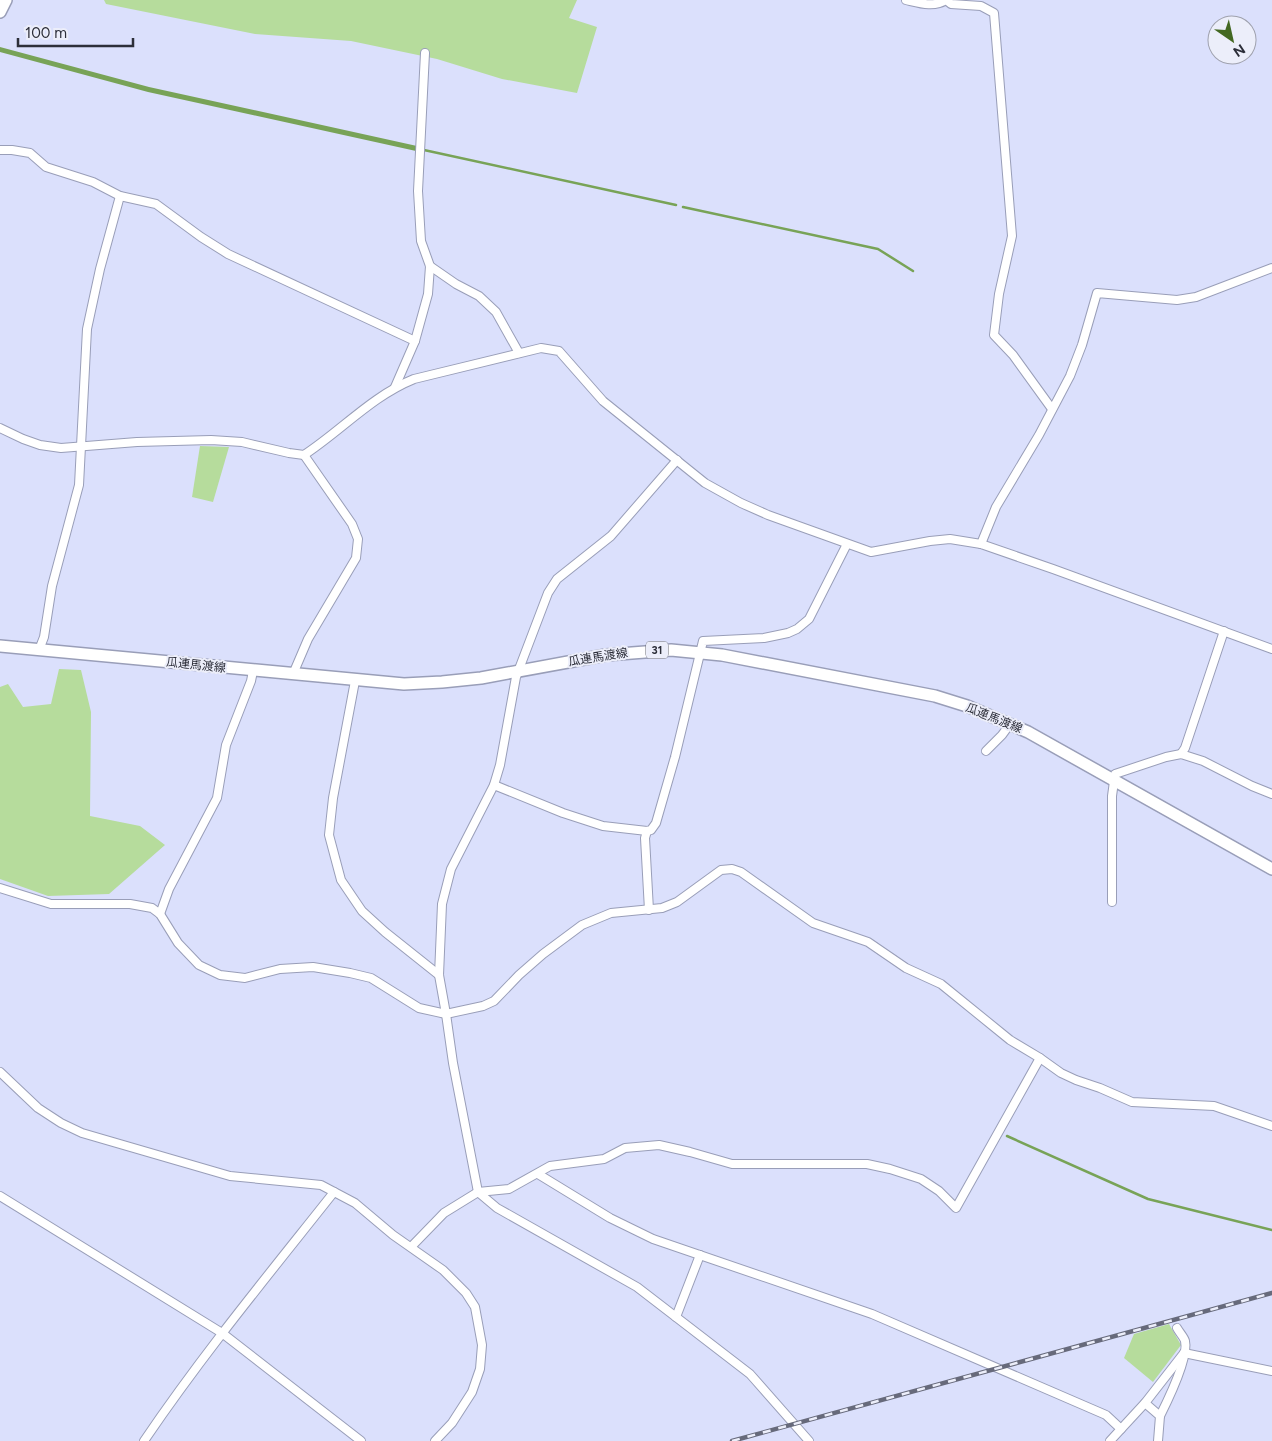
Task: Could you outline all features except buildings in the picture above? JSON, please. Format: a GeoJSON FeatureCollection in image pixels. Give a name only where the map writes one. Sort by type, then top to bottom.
{"type":"FeatureCollection","features":[{"type":"Feature","properties":{"kind":"main road"},"geometry":{"type":"LineString","coordinates":[[0,12],[6,0]]}},
{"type":"Feature","properties":{"kind":"main road","name":"瓜連馬渡線"},"geometry":{"type":"LineString","coordinates":[[0,646],[404,684],[481,678],[634,652],[671,650],[754,660],[935,696],[967,706],[1028,732],[1272,869]]}},
{"type":"Feature","properties":{"kind":"street"},"geometry":{"type":"LineString","coordinates":[[906,0],[926,4],[939,4],[946,0],[951,4],[981,6],[994,13],[1012,236],[999,294],[994,335],[1013,355],[1052,408]]}},
{"type":"Feature","properties":{"kind":"street"},"geometry":{"type":"LineString","coordinates":[[395,387],[415,341],[428,294],[430,266],[421,241],[418,191],[425,53]]}},
{"type":"Feature","properties":{"kind":"street"},"geometry":{"type":"LineString","coordinates":[[0,150],[30,153],[46,167],[93,182],[120,196],[156,204],[200,237],[228,254],[415,341]]}},
{"type":"Feature","properties":{"kind":"street"},"geometry":{"type":"LineString","coordinates":[[39,650],[44,638],[52,586],[79,485],[87,329],[100,269],[120,196]]}},
{"type":"Feature","properties":{"kind":"street"},"geometry":{"type":"LineString","coordinates":[[430,266],[456,284],[479,296],[496,312],[519,353]]}},
{"type":"Feature","properties":{"kind":"street"},"geometry":{"type":"LineString","coordinates":[[981,544],[996,507],[1039,435],[1070,376],[1082,345],[1097,293],[1177,300],[1196,297],[1272,268]]}},
{"type":"Feature","properties":{"kind":"street"},"geometry":{"type":"LineString","coordinates":[[0,428],[40,445],[61,448],[82,445],[211,440],[242,442],[304,455],[368,405],[395,387],[414,379],[541,348],[559,351],[603,401],[705,483],[741,503],[871,552],[950,539],[981,544],[1272,649]]}},
{"type":"Feature","properties":{"kind":"street"},"geometry":{"type":"LineString","coordinates":[[293,674],[308,639],[356,558],[358,539],[352,524],[304,455]]}},
{"type":"Feature","properties":{"kind":"street"},"geometry":{"type":"LineString","coordinates":[[677,460],[611,536],[557,579],[548,593],[513,689],[500,764],[494,785],[451,869],[442,904],[439,975],[453,1063],[478,1192],[497,1208],[637,1287],[750,1374],[809,1441]]}},
{"type":"Feature","properties":{"kind":"street"},"geometry":{"type":"LineString","coordinates":[[494,785],[563,813],[602,826],[651,830],[656,822],[675,757],[703,641],[764,638],[797,629],[809,619],[846,544]]}},
{"type":"Feature","properties":{"kind":"street"},"geometry":{"type":"LineString","coordinates":[[1181,754],[1185,748],[1224,631]]}},
{"type":"Feature","properties":{"kind":"street"},"geometry":{"type":"LineString","coordinates":[[160,914],[169,889],[217,798],[226,745],[251,681],[253,671]]}},
{"type":"Feature","properties":{"kind":"street"},"geometry":{"type":"LineString","coordinates":[[355,680],[333,798],[329,835],[341,880],[362,911],[439,975]]}},
{"type":"Feature","properties":{"kind":"street"},"geometry":{"type":"LineString","coordinates":[[986,751],[1010,724]]}},
{"type":"Feature","properties":{"kind":"street"},"geometry":{"type":"LineString","coordinates":[[1112,902],[1112,796],[1115,774],[1181,754],[1203,761],[1272,794]]}},
{"type":"Feature","properties":{"kind":"street"},"geometry":{"type":"LineString","coordinates":[[647,831],[645,838],[649,910]]}},
{"type":"Feature","properties":{"kind":"street"},"geometry":{"type":"LineString","coordinates":[[0,888],[51,904],[130,904],[152,908],[160,914],[178,943],[199,965],[220,975],[245,978],[280,969],[313,967],[350,973],[371,978],[419,1008],[446,1014],[483,1006],[494,1001],[542,954],[582,925],[611,913],[662,908],[677,902],[721,870],[732,869],[741,872],[813,924],[868,942],[906,968],[941,984],[1010,1040],[1076,1080],[1132,1102],[1214,1106],[1272,1126]]}},
{"type":"Feature","properties":{"kind":"street"},"geometry":{"type":"LineString","coordinates":[[411,1247],[444,1213],[478,1192],[509,1189],[550,1166],[604,1159],[625,1148],[659,1145],[732,1164],[867,1164],[921,1179],[939,1191],[956,1208],[1040,1058]]}},
{"type":"Feature","properties":{"kind":"street"},"geometry":{"type":"LineString","coordinates":[[0,1072],[38,1108],[60,1123],[82,1133],[230,1176],[306,1182],[321,1185],[355,1202],[392,1235],[443,1270],[466,1293],[474,1307],[482,1345],[480,1369],[472,1392],[452,1424],[435,1441]]}},
{"type":"Feature","properties":{"kind":"street"},"geometry":{"type":"LineString","coordinates":[[538,1174],[610,1218],[653,1239],[872,1314],[1106,1415],[1121,1429]]}},
{"type":"Feature","properties":{"kind":"street"},"geometry":{"type":"LineString","coordinates":[[144,1441],[222,1333],[334,1192]]}},
{"type":"Feature","properties":{"kind":"street"},"geometry":{"type":"LineString","coordinates":[[0,1196],[222,1333],[361,1441]]}},
{"type":"Feature","properties":{"kind":"street"},"geometry":{"type":"LineString","coordinates":[[676,1317],[700,1256]]}},
{"type":"Feature","properties":{"kind":"street"},"geometry":{"type":"LineString","coordinates":[[1158,1441],[1160,1416],[1175,1386],[1184,1353],[1185,1342],[1177,1328]]}},
{"type":"Feature","properties":{"kind":"street"},"geometry":{"type":"LineString","coordinates":[[1110,1441],[1144,1403],[1184,1353]]}},
{"type":"Feature","properties":{"kind":"street"},"geometry":{"type":"LineString","coordinates":[[1184,1353],[1272,1371]]}},
{"type":"Feature","properties":{"kind":"street"},"geometry":{"type":"LineString","coordinates":[[1144,1403],[1160,1416]]}},
{"type":"Feature","properties":{"kind":"shaded area"},"geometry":{"type":"Polygon","coordinates":[[[104,0],[577,0],[569,18],[597,27],[577,93],[502,79],[437,59],[351,41],[255,34],[106,4],[104,0]]]}},
{"type":"Feature","properties":{"kind":"shaded area"},"geometry":{"type":"Polygon","coordinates":[[[0,47],[149,87],[417,146],[416,151],[148,92],[0,52],[0,47]]]}},
{"type":"Feature","properties":{"kind":"shaded area"},"geometry":{"type":"Polygon","coordinates":[[[200,446],[229,447],[213,502],[192,497],[200,446]]]}},
{"type":"Feature","properties":{"kind":"shaded area"},"geometry":{"type":"Polygon","coordinates":[[[59,669],[81,670],[91,712],[90,816],[140,826],[165,845],[109,894],[48,896],[0,879],[0,687],[8,684],[23,707],[51,704],[59,669]]]}},
{"type":"Feature","properties":{"kind":"shaded area"},"geometry":{"type":"Polygon","coordinates":[[[1169,1324],[1181,1345],[1153,1382],[1124,1358],[1134,1334],[1169,1324]]]}},
{"type":"Feature","properties":{"kind":"waterway"},"geometry":{"type":"LineString","coordinates":[[424,150],[676,205]]}},
{"type":"Feature","properties":{"kind":"waterway"},"geometry":{"type":"LineString","coordinates":[[683,207],[878,249],[913,271]]}},
{"type":"Feature","properties":{"kind":"waterway"},"geometry":{"type":"LineString","coordinates":[[1007,1136],[1148,1199],[1272,1230]]}},
{"type":"Feature","properties":{"kind":"railway"},"geometry":{"type":"LineString","coordinates":[[732,1441],[1272,1293]]}}]}
